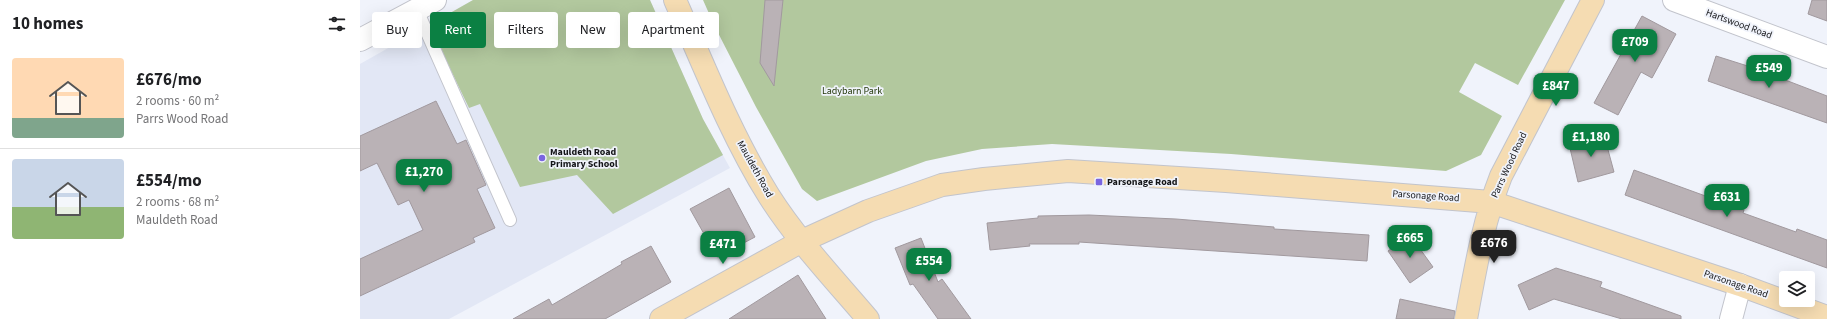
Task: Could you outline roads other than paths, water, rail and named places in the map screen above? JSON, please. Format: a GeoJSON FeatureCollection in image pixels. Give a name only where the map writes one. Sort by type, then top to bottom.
{"type":"FeatureCollection","features":[{"type":"Feature","properties":{"kind":"street","name":"Mauldeth Road"},"geometry":{"type":"LineString","coordinates":[[675,0],[743,149],[770,196],[802,241],[868,319]]}},
{"type":"Feature","properties":{"kind":"street","name":"Parrs Wood Road"},"geometry":{"type":"LineString","coordinates":[[1466,319],[1476,264],[1491,202],[1501,176],[1593,0]]}},
{"type":"Feature","properties":{"kind":"street","name":"Hartswood Road"},"geometry":{"type":"LineString","coordinates":[[1674,0],[1827,57]]}},
{"type":"Feature","properties":{"kind":"street"},"geometry":{"type":"LineString","coordinates":[[360,40],[426,5]]}},
{"type":"Feature","properties":{"kind":"street","name":"Parsonage Road"},"geometry":{"type":"LineString","coordinates":[[660,319],[802,241],[868,211],[942,185],[984,178],[1068,171],[1491,202],[1740,285],[1827,316]]}},
{"type":"Feature","properties":{"kind":"street"},"geometry":{"type":"LineString","coordinates":[[1731,319],[1740,285]]}},
{"type":"Feature","properties":{"kind":"lane"},"geometry":{"type":"LineString","coordinates":[[426,5],[510,220]]}},
{"type":"Feature","properties":{"kind":"place","name":"Mauldeth Road Primary School"},"geometry":{"type":"Point","coordinates":[542,158]}},
{"type":"Feature","properties":{"kind":"place","name":"Parsonage Road"},"geometry":{"type":"Point","coordinates":[1099,182]}},
{"type":"Feature","properties":{"kind":"park label","name":"Ladybarn Park"},"geometry":{"type":"Point","coordinates":[852,91]}}]}
